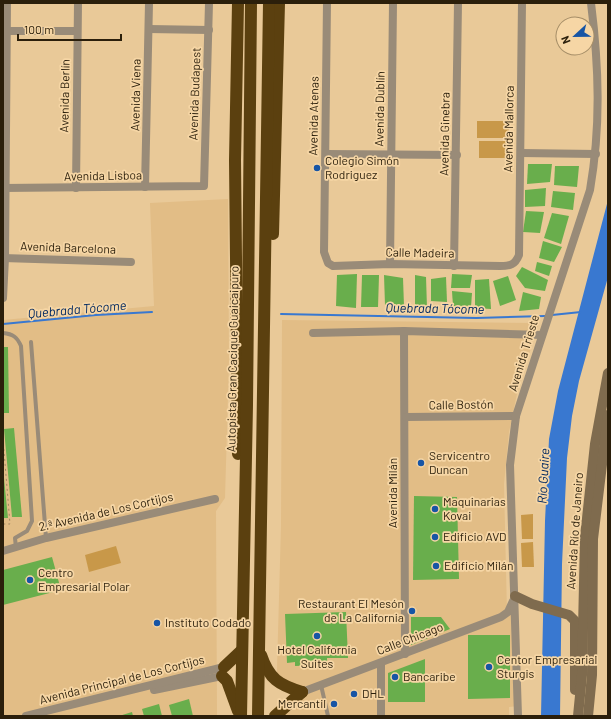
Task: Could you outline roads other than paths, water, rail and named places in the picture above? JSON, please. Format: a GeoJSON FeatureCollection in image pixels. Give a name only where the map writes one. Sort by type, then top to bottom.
{"type":"FeatureCollection","features":[{"type":"Feature","properties":{"kind":"highway"},"geometry":{"type":"LineString","coordinates":[[233,3],[232,104],[235,160]]}},
{"type":"Feature","properties":{"kind":"highway"},"geometry":{"type":"LineString","coordinates":[[238,3],[235,160],[235,310],[238,466],[245,524]]}},
{"type":"Feature","properties":{"kind":"highway","name":"Autopista Gran Cacique Guaicaipuro"},"geometry":{"type":"LineString","coordinates":[[240,716],[245,524],[251,3]]}},
{"type":"Feature","properties":{"kind":"highway"},"geometry":{"type":"LineString","coordinates":[[258,716],[269,3]]}},
{"type":"Feature","properties":{"kind":"highway"},"geometry":{"type":"LineString","coordinates":[[263,318],[270,303],[272,269],[279,3]]}},
{"type":"Feature","properties":{"kind":"highway"},"geometry":{"type":"LineString","coordinates":[[259,650],[264,664],[276,681],[302,692],[274,716]]}},
{"type":"Feature","properties":{"kind":"highway"},"geometry":{"type":"LineString","coordinates":[[240,716],[223,672],[241,651]]}},
{"type":"Feature","properties":{"kind":"street"},"geometry":{"type":"LineString","coordinates":[[3,298],[4,114],[7,3]]}},
{"type":"Feature","properties":{"kind":"street","name":"Avenida Berlín"},"geometry":{"type":"LineString","coordinates":[[76,188],[78,3]]}},
{"type":"Feature","properties":{"kind":"street","name":"Avenida Viena"},"geometry":{"type":"LineString","coordinates":[[145,187],[149,3]]}},
{"type":"Feature","properties":{"kind":"street","name":"Avenida Budapest"},"geometry":{"type":"LineString","coordinates":[[204,186],[210,3]]}},
{"type":"Feature","properties":{"kind":"street","name":"Avenida Atenas"},"geometry":{"type":"LineString","coordinates":[[324,252],[327,3]]}},
{"type":"Feature","properties":{"kind":"street","name":"Avenida Dublín"},"geometry":{"type":"LineString","coordinates":[[390,264],[393,3]]}},
{"type":"Feature","properties":{"kind":"street","name":"Avenida Ginebra"},"geometry":{"type":"LineString","coordinates":[[454,266],[457,155],[458,3]]}},
{"type":"Feature","properties":{"kind":"street","name":"Avenida Mallorca"},"geometry":{"type":"LineString","coordinates":[[519,255],[522,3]]}},
{"type":"Feature","properties":{"kind":"street","name":"Avenida Trieste"},"geometry":{"type":"LineString","coordinates":[[518,716],[510,465],[516,416],[590,190],[596,154],[598,116],[594,32],[591,3]]}},
{"type":"Feature","properties":{"kind":"street"},"geometry":{"type":"LineString","coordinates":[[149,29],[209,30]]}},
{"type":"Feature","properties":{"kind":"street"},"geometry":{"type":"LineString","coordinates":[[7,31],[78,31]]}},
{"type":"Feature","properties":{"kind":"street"},"geometry":{"type":"LineString","coordinates":[[521,153],[596,154]]}},
{"type":"Feature","properties":{"kind":"street"},"geometry":{"type":"LineString","coordinates":[[326,154],[457,155]]}},
{"type":"Feature","properties":{"kind":"street","name":"Avenida Lisboa"},"geometry":{"type":"LineString","coordinates":[[4,188],[204,186]]}},
{"type":"Feature","properties":{"kind":"street","name":"Calle Madeira"},"geometry":{"type":"LineString","coordinates":[[324,252],[328,263],[333,266],[390,264],[508,266],[515,263],[519,255]]}},
{"type":"Feature","properties":{"kind":"street","name":"Avenida Barcelona"},"geometry":{"type":"LineString","coordinates":[[4,258],[131,262]]}},
{"type":"Feature","properties":{"kind":"street"},"geometry":{"type":"LineString","coordinates":[[313,333],[404,331],[542,335]]}},
{"type":"Feature","properties":{"kind":"street","name":"Avenida Milán"},"geometry":{"type":"LineString","coordinates":[[404,331],[406,417],[405,654]]}},
{"type":"Feature","properties":{"kind":"street","name":"Avenida Río de Janeiro"},"geometry":{"type":"LineString","coordinates":[[578,716],[582,675],[585,537],[595,444],[608,373]]}},
{"type":"Feature","properties":{"kind":"street","name":"Avenida Río de Janeiro"},"geometry":{"type":"LineString","coordinates":[[588,716],[592,676],[593,539],[608,415]]}},
{"type":"Feature","properties":{"kind":"street","name":"Calle Bostón"},"geometry":{"type":"LineString","coordinates":[[406,417],[516,416]]}},
{"type":"Feature","properties":{"kind":"street","name":"2.ª Avenida de Los Cortijos"},"geometry":{"type":"LineString","coordinates":[[3,552],[46,538],[215,499]]}},
{"type":"Feature","properties":{"kind":"street"},"geometry":{"type":"LineString","coordinates":[[515,596],[532,604],[569,615],[575,621],[574,716]]}},
{"type":"Feature","properties":{"kind":"street","name":"Calle Chicago"},"geometry":{"type":"LineString","coordinates":[[302,692],[501,617],[508,612],[515,596]]}},
{"type":"Feature","properties":{"kind":"street"},"geometry":{"type":"LineString","coordinates":[[381,663],[381,716]]}},
{"type":"Feature","properties":{"kind":"street","name":"Avenida Principal de Los Cortijos"},"geometry":{"type":"LineString","coordinates":[[26,716],[223,672]]}},
{"type":"Feature","properties":{"kind":"street","name":"Avenida Principal de Los Cortijos"},"geometry":{"type":"LineString","coordinates":[[45,716],[223,672]]}},
{"type":"Feature","properties":{"kind":"lane"},"geometry":{"type":"LineString","coordinates":[[3,333],[13,334],[18,339],[21,346],[32,521],[27,531],[15,538],[16,548]]}},
{"type":"Feature","properties":{"kind":"lane"},"geometry":{"type":"LineString","coordinates":[[31,342],[46,538]]}},
{"type":"Feature","properties":{"kind":"lane"},"geometry":{"type":"LineString","coordinates":[[320,685],[328,716]]}},
{"type":"Feature","properties":{"kind":"water","name":"Río Guaire"},"geometry":{"type":"Polygon","coordinates":[[[608,200],[608,277],[579,381],[572,416],[567,458],[562,564],[560,716],[541,716],[545,521],[549,439],[558,391],[608,200]]]}},
{"type":"Feature","properties":{"kind":"waterway","name":"Quebrada Tócome"},"geometry":{"type":"LineString","coordinates":[[3,324],[96,315],[152,312]]}},
{"type":"Feature","properties":{"kind":"waterway","name":"Quebrada Tócome"},"geometry":{"type":"LineString","coordinates":[[552,315],[581,312]]}},
{"type":"Feature","properties":{"kind":"waterway","name":"Quebrada Tócome"},"geometry":{"type":"LineString","coordinates":[[281,314],[476,318],[545,316]]}},
{"type":"Feature","properties":{"kind":"place","name":"Colegio Simón Rodriguez"},"geometry":{"type":"Point","coordinates":[317,168]}},
{"type":"Feature","properties":{"kind":"place","name":"Servicentro Duncan"},"geometry":{"type":"Point","coordinates":[421,463]}},
{"type":"Feature","properties":{"kind":"place","name":"Maquinarias Kovai"},"geometry":{"type":"Point","coordinates":[435,509]}},
{"type":"Feature","properties":{"kind":"place","name":"Edificio AVD"},"geometry":{"type":"Point","coordinates":[435,537]}},
{"type":"Feature","properties":{"kind":"place","name":"Edificio Milán"},"geometry":{"type":"Point","coordinates":[436,566]}},
{"type":"Feature","properties":{"kind":"place","name":"Centro Empresarial Polar"},"geometry":{"type":"Point","coordinates":[30,580]}},
{"type":"Feature","properties":{"kind":"place","name":"Restaurant El Mesón de La California"},"geometry":{"type":"Point","coordinates":[412,611]}},
{"type":"Feature","properties":{"kind":"place","name":"Instituto Codado"},"geometry":{"type":"Point","coordinates":[157,623]}},
{"type":"Feature","properties":{"kind":"place","name":"Hotel California Suites"},"geometry":{"type":"Point","coordinates":[317,636]}},
{"type":"Feature","properties":{"kind":"place","name":"Centor Empresarial Sturgis"},"geometry":{"type":"Point","coordinates":[489,667]}},
{"type":"Feature","properties":{"kind":"place","name":"Bancaribe"},"geometry":{"type":"Point","coordinates":[395,677]}},
{"type":"Feature","properties":{"kind":"place","name":"DHL"},"geometry":{"type":"Point","coordinates":[354,694]}},
{"type":"Feature","properties":{"kind":"place","name":"Mercantil"},"geometry":{"type":"Point","coordinates":[334,704]}}]}
